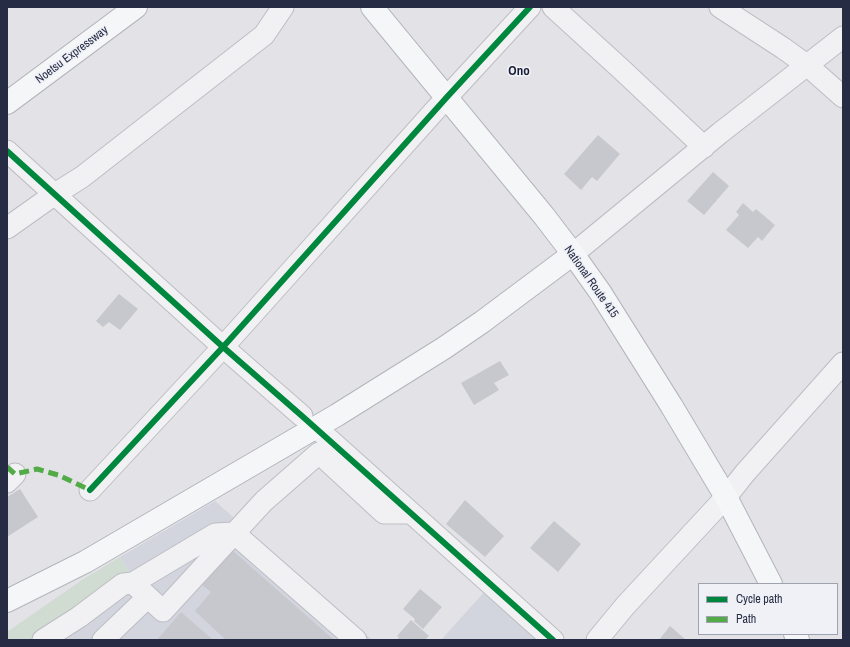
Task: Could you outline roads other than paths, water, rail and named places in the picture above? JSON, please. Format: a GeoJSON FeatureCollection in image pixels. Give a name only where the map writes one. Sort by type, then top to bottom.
{"type":"FeatureCollection","features":[{"type":"Feature","properties":{"kind":"highway","name":"Noetsu Expressway"},"geometry":{"type":"LineString","coordinates":[[7,87],[116,7]]}},
{"type":"Feature","properties":{"kind":"highway","name":"Noetsu Expressway"},"geometry":{"type":"LineString","coordinates":[[7,103],[136,7]]}},
{"type":"Feature","properties":{"kind":"highway","name":"National Route 415"},"geometry":{"type":"LineString","coordinates":[[372,7],[447,97],[573,254],[638,350],[726,497],[770,583]]}},
{"type":"Feature","properties":{"kind":"highway"},"geometry":{"type":"LineString","coordinates":[[7,613],[85,562],[337,415],[450,344],[573,254]]}},
{"type":"Feature","properties":{"kind":"highway"},"geometry":{"type":"LineString","coordinates":[[7,601],[85,562]]}},
{"type":"Feature","properties":{"kind":"street"},"geometry":{"type":"LineString","coordinates":[[7,228],[55,194],[82,178],[264,35],[283,7]]}},
{"type":"Feature","properties":{"kind":"street"},"geometry":{"type":"LineString","coordinates":[[90,490],[223,346],[530,7]]}},
{"type":"Feature","properties":{"kind":"street"},"geometry":{"type":"LineString","coordinates":[[553,7],[704,147]]}},
{"type":"Feature","properties":{"kind":"street"},"geometry":{"type":"LineString","coordinates":[[720,7],[808,66],[843,97]]}},
{"type":"Feature","properties":{"kind":"street"},"geometry":{"type":"LineString","coordinates":[[573,254],[704,147],[843,37]]}},
{"type":"Feature","properties":{"kind":"street"},"geometry":{"type":"LineString","coordinates":[[7,150],[302,416]]}},
{"type":"Feature","properties":{"kind":"street"},"geometry":{"type":"LineString","coordinates":[[597,640],[625,606],[726,497],[745,473],[843,363]]}},
{"type":"Feature","properties":{"kind":"street"},"geometry":{"type":"LineString","coordinates":[[321,432],[553,640]]}},
{"type":"Feature","properties":{"kind":"street"},"geometry":{"type":"LineString","coordinates":[[43,640],[79,617],[123,584],[140,590],[163,611],[264,501],[320,453],[384,513],[411,513]]}},
{"type":"Feature","properties":{"kind":"street"},"geometry":{"type":"LineString","coordinates":[[103,640],[140,590],[215,534],[234,533],[356,640]]}},
{"type":"Feature","properties":{"kind":"district","name":"Ono"},"geometry":{"type":"Point","coordinates":[519,72]}}]}
